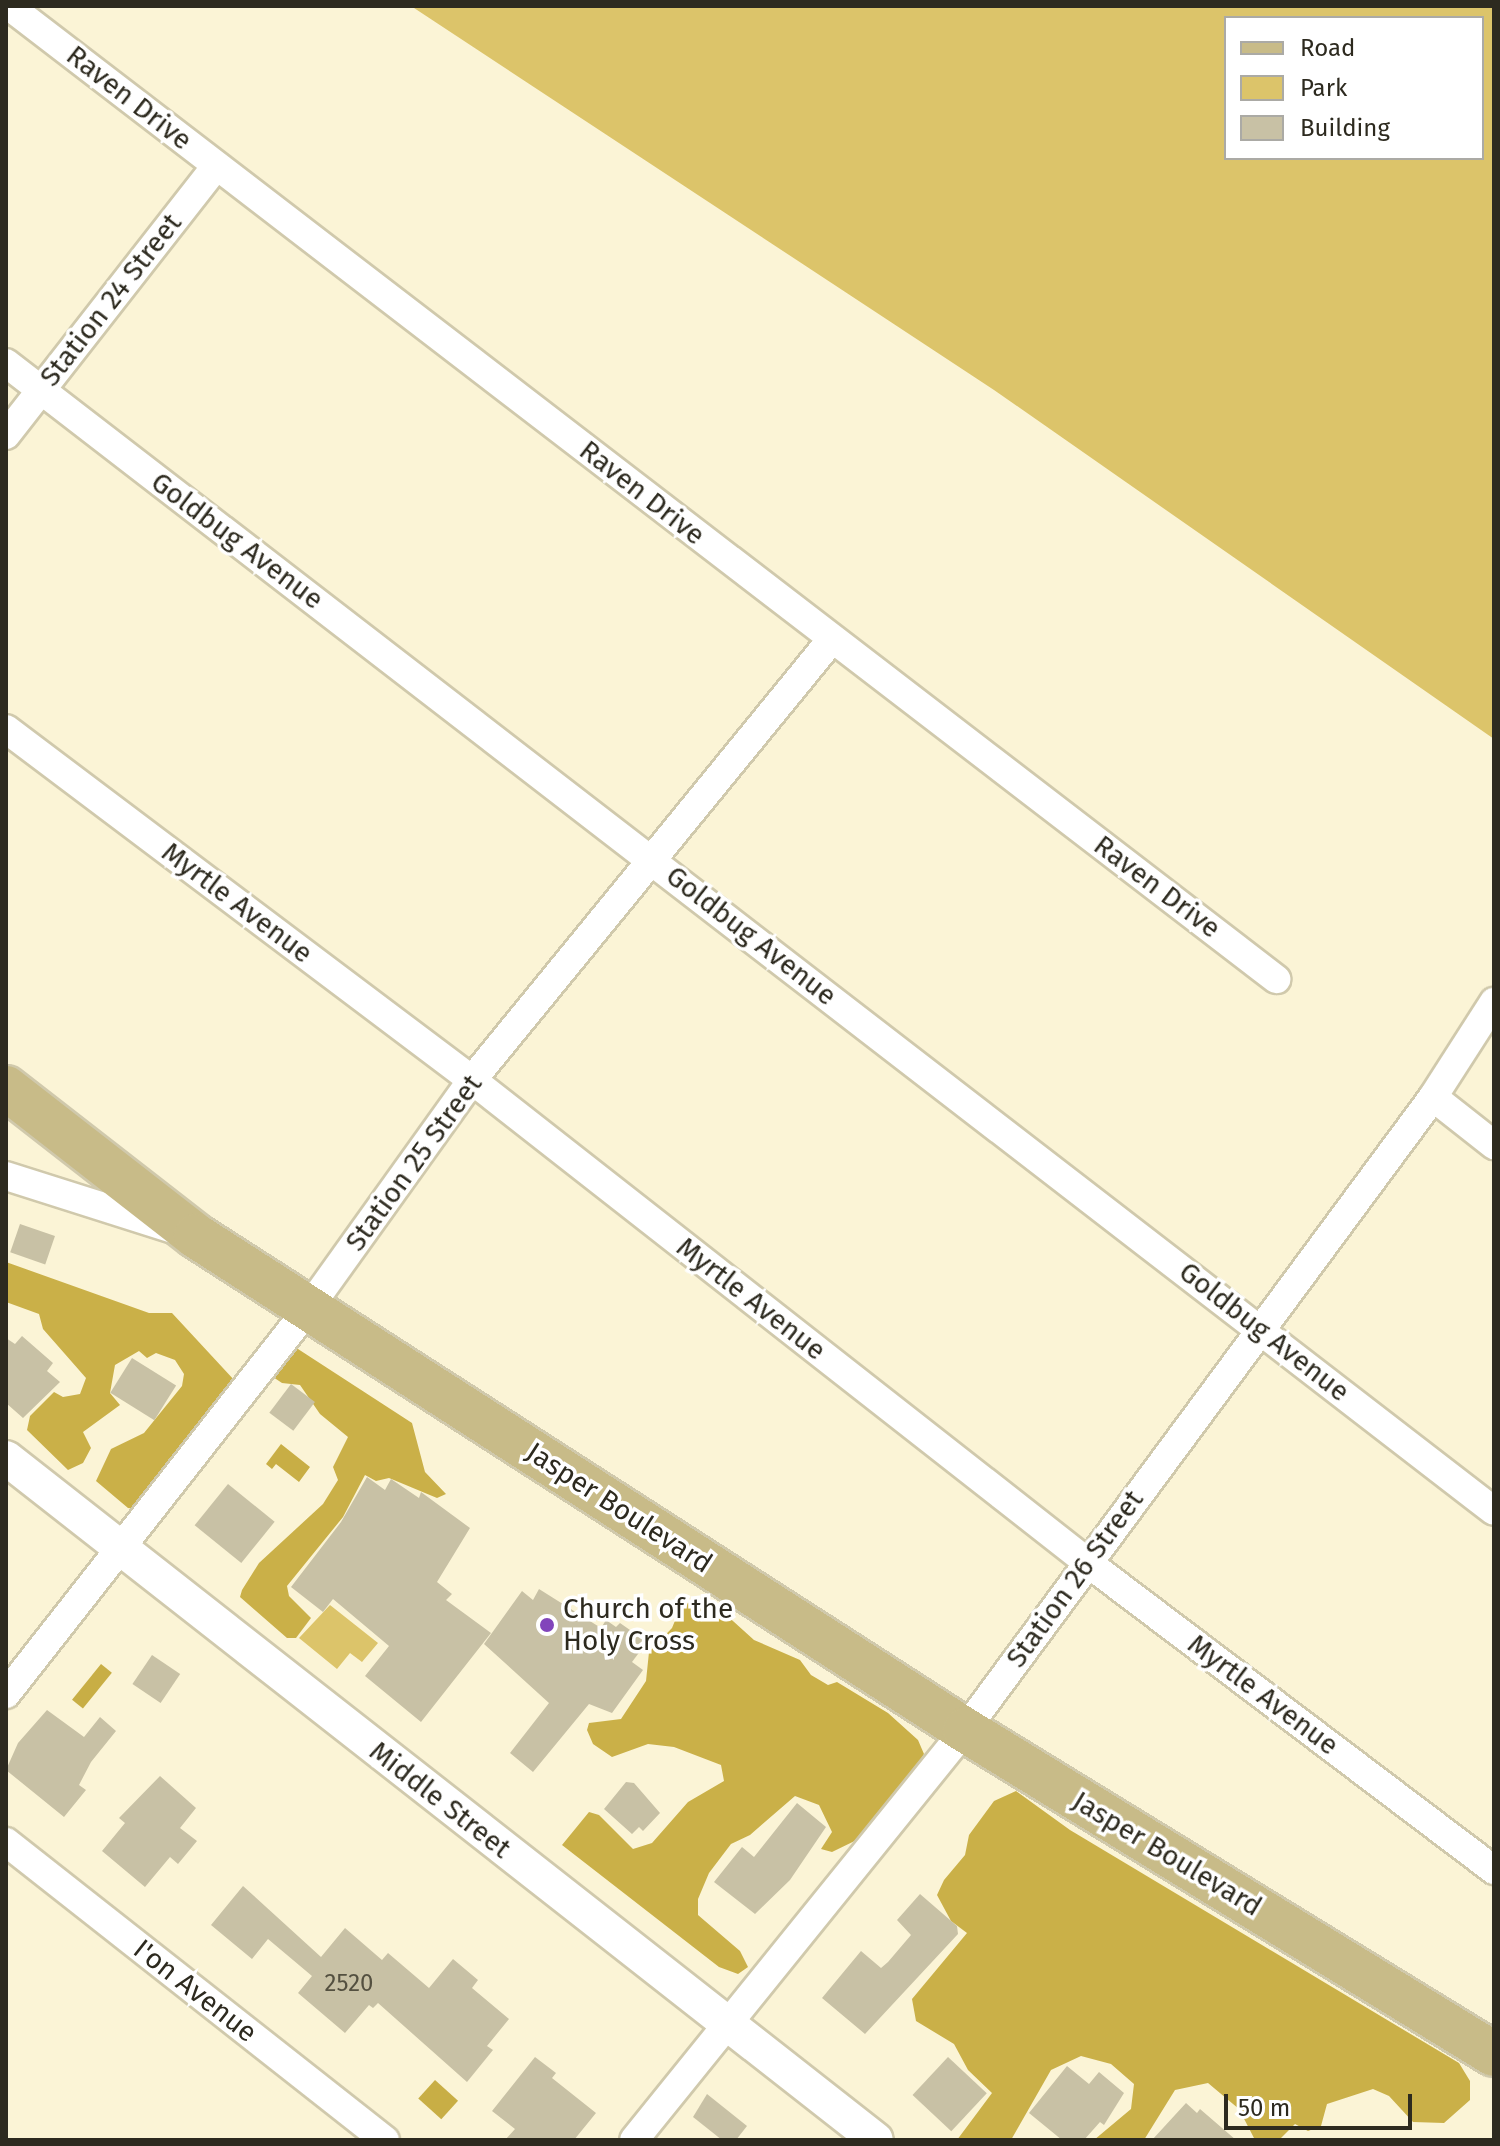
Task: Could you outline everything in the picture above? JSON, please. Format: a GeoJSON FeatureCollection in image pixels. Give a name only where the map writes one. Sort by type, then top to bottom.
{"type":"FeatureCollection","features":[{"type":"Feature","properties":{"kind":"main road","name":"Jasper Boulevard"},"geometry":{"type":"LineString","coordinates":[[6,1088],[196,1236],[308,1309],[965,1730],[1494,2054]]}},
{"type":"Feature","properties":{"kind":"street","name":"Raven Drive"},"geometry":{"type":"LineString","coordinates":[[9,6],[1276,979]]}},
{"type":"Feature","properties":{"kind":"street","name":"Station 24 Street"},"geometry":{"type":"LineString","coordinates":[[6,435],[216,166]]}},
{"type":"Feature","properties":{"kind":"street","name":"Goldbug Avenue"},"geometry":{"type":"LineString","coordinates":[[6,363],[1261,1328],[1494,1511]]}},
{"type":"Feature","properties":{"kind":"street","name":"Station 25 Street"},"geometry":{"type":"LineString","coordinates":[[6,1694],[308,1309],[472,1080],[832,639]]}},
{"type":"Feature","properties":{"kind":"street","name":"Myrtle Avenue"},"geometry":{"type":"LineString","coordinates":[[6,729],[472,1080],[1087,1562],[1494,1870]]}},
{"type":"Feature","properties":{"kind":"street","name":"Station 26 Street"},"geometry":{"type":"LineString","coordinates":[[634,2140],[965,1730],[1433,1097],[1494,1002]]}},
{"type":"Feature","properties":{"kind":"street"},"geometry":{"type":"LineString","coordinates":[[1433,1097],[1494,1145]]}},
{"type":"Feature","properties":{"kind":"street"},"geometry":{"type":"LineString","coordinates":[[6,1176],[196,1236]]}},
{"type":"Feature","properties":{"kind":"street","name":"Middle Street"},"geometry":{"type":"LineString","coordinates":[[6,1458],[725,2025],[876,2140]]}},
{"type":"Feature","properties":{"kind":"street","name":"I'on Avenue"},"geometry":{"type":"LineString","coordinates":[[6,1842],[385,2140]]}},
{"type":"Feature","properties":{"kind":"green space"},"geometry":{"type":"Polygon","coordinates":[[[411,6],[1494,6],[1494,739],[994,390],[411,6]]]}},
{"type":"Feature","properties":{"kind":"green space"},"geometry":{"type":"Polygon","coordinates":[[[330,1605],[378,1643],[362,1662],[350,1653],[337,1669],[299,1638],[330,1605]]]}},
{"type":"Feature","properties":{"kind":"shaded area"},"geometry":{"type":"Polygon","coordinates":[[[6,1262],[149,1313],[172,1313],[235,1381],[137,1509],[128,1508],[96,1481],[111,1449],[144,1433],[182,1386],[184,1374],[175,1360],[156,1353],[147,1358],[139,1351],[115,1365],[110,1393],[120,1405],[83,1432],[91,1448],[83,1463],[68,1470],[27,1430],[30,1416],[54,1392],[63,1397],[80,1394],[86,1378],[43,1329],[39,1314],[6,1302],[6,1262]]]}},
{"type":"Feature","properties":{"kind":"shaded area"},"geometry":{"type":"Polygon","coordinates":[[[298,1349],[412,1423],[425,1472],[446,1494],[437,1498],[389,1478],[376,1481],[365,1475],[343,1517],[287,1586],[289,1596],[311,1618],[296,1638],[287,1638],[240,1597],[242,1590],[259,1563],[323,1504],[338,1480],[333,1467],[348,1437],[320,1414],[300,1385],[282,1383],[270,1375],[281,1353],[298,1349]]]}},
{"type":"Feature","properties":{"kind":"shaded area"},"geometry":{"type":"Polygon","coordinates":[[[281,1444],[310,1467],[299,1482],[276,1464],[272,1469],[266,1464],[281,1444]]]}},
{"type":"Feature","properties":{"kind":"shaded area"},"geometry":{"type":"Polygon","coordinates":[[[698,1599],[723,1612],[754,1640],[800,1660],[811,1675],[828,1685],[837,1682],[888,1713],[918,1740],[924,1754],[897,1803],[869,1834],[832,1852],[821,1849],[832,1832],[819,1805],[795,1796],[750,1835],[731,1844],[709,1873],[698,1899],[698,1915],[740,1951],[748,1967],[738,1974],[719,1967],[562,1845],[589,1812],[599,1815],[633,1849],[652,1843],[688,1802],[724,1781],[721,1765],[674,1747],[648,1744],[612,1757],[593,1744],[587,1730],[589,1723],[621,1719],[646,1681],[649,1652],[672,1628],[681,1606],[698,1599]]]}},
{"type":"Feature","properties":{"kind":"shaded area"},"geometry":{"type":"Polygon","coordinates":[[[101,1664],[112,1673],[83,1709],[72,1700],[101,1664]]]}},
{"type":"Feature","properties":{"kind":"shaded area"},"geometry":{"type":"Polygon","coordinates":[[[1016,1791],[1070,1830],[1459,2063],[1470,2081],[1470,2100],[1444,2123],[1413,2122],[1389,2096],[1373,2089],[1327,2104],[1321,2126],[1308,2131],[1295,2124],[1279,2140],[1255,2140],[1239,2109],[1208,2083],[1175,2090],[1144,2140],[1094,2140],[1131,2109],[1134,2084],[1111,2064],[1081,2056],[1051,2070],[1011,2140],[957,2140],[992,2093],[968,2070],[954,2044],[916,2021],[912,1999],[967,1933],[951,1921],[937,1895],[944,1880],[965,1855],[969,1835],[994,1801],[1016,1791]]]}},
{"type":"Feature","properties":{"kind":"shaded area"},"geometry":{"type":"Polygon","coordinates":[[[435,2080],[458,2101],[441,2119],[418,2099],[435,2080]]]}},
{"type":"Feature","properties":{"kind":"building"},"geometry":{"type":"Polygon","coordinates":[[[20,1224],[55,1236],[45,1264],[10,1252],[20,1224]]]}},
{"type":"Feature","properties":{"kind":"building"},"geometry":{"type":"Polygon","coordinates":[[[22,1336],[53,1363],[47,1371],[60,1382],[23,1418],[6,1403],[6,1338],[15,1344],[22,1336]]]}},
{"type":"Feature","properties":{"kind":"building"},"geometry":{"type":"Polygon","coordinates":[[[132,1358],[176,1386],[154,1420],[110,1393],[132,1358]]]}},
{"type":"Feature","properties":{"kind":"building"},"geometry":{"type":"Polygon","coordinates":[[[291,1384],[315,1402],[293,1431],[269,1413],[291,1384]]]}},
{"type":"Feature","properties":{"kind":"building","name":"Church of the Holy Cross"},"geometry":{"type":"Polygon","coordinates":[[[367,1477],[385,1490],[391,1479],[419,1498],[421,1492],[470,1528],[437,1582],[452,1594],[446,1600],[491,1633],[421,1722],[365,1676],[389,1646],[333,1599],[323,1612],[291,1587],[341,1522],[367,1477]]]}},
{"type":"Feature","properties":{"kind":"building"},"geometry":{"type":"Polygon","coordinates":[[[228,1484],[275,1522],[241,1563],[195,1525],[228,1484]]]}},
{"type":"Feature","properties":{"kind":"building"},"geometry":{"type":"Polygon","coordinates":[[[539,1589],[601,1628],[606,1620],[616,1627],[620,1623],[647,1642],[632,1662],[643,1670],[612,1713],[589,1704],[533,1772],[510,1753],[549,1703],[484,1644],[522,1591],[533,1600],[539,1589]]]}},
{"type":"Feature","properties":{"kind":"building"},"geometry":{"type":"Polygon","coordinates":[[[152,1655],[180,1674],[161,1703],[132,1684],[152,1655]]]}},
{"type":"Feature","properties":{"kind":"building"},"geometry":{"type":"Polygon","coordinates":[[[47,1710],[84,1737],[100,1717],[116,1731],[91,1762],[79,1785],[86,1790],[64,1817],[6,1770],[18,1743],[47,1710]]]}},
{"type":"Feature","properties":{"kind":"building"},"geometry":{"type":"Polygon","coordinates":[[[160,1776],[196,1808],[180,1828],[197,1841],[178,1864],[170,1857],[145,1887],[102,1851],[125,1823],[119,1818],[160,1776]]]}},
{"type":"Feature","properties":{"kind":"building"},"geometry":{"type":"Polygon","coordinates":[[[626,1782],[634,1783],[660,1813],[643,1831],[639,1827],[632,1834],[604,1809],[626,1782]]]}},
{"type":"Feature","properties":{"kind":"building"},"geometry":{"type":"Polygon","coordinates":[[[797,1803],[826,1827],[790,1880],[755,1914],[714,1882],[742,1847],[754,1857],[797,1803]]]}},
{"type":"Feature","properties":{"kind":"building"},"geometry":{"type":"Polygon","coordinates":[[[243,1886],[321,1957],[345,1928],[382,1960],[388,1953],[429,1988],[453,1959],[478,1980],[472,1988],[509,2019],[487,2046],[493,2050],[467,2082],[378,2003],[373,2008],[369,2005],[345,2033],[298,1993],[312,1976],[268,1939],[252,1959],[211,1925],[243,1886]]]}},
{"type":"Feature","properties":{"kind":"building"},"geometry":{"type":"Polygon","coordinates":[[[920,1894],[957,1926],[958,1934],[865,2034],[822,1998],[861,1951],[881,1968],[888,1962],[911,1935],[897,1920],[920,1894]]]}},
{"type":"Feature","properties":{"kind":"building"},"geometry":{"type":"Polygon","coordinates":[[[535,2057],[556,2073],[552,2078],[596,2113],[574,2140],[505,2140],[515,2129],[492,2111],[535,2057]]]}},
{"type":"Feature","properties":{"kind":"building"},"geometry":{"type":"Polygon","coordinates":[[[948,2057],[987,2093],[951,2131],[913,2095],[948,2057]]]}},
{"type":"Feature","properties":{"kind":"building"},"geometry":{"type":"Polygon","coordinates":[[[1067,2066],[1089,2084],[1099,2072],[1124,2093],[1104,2125],[1100,2122],[1084,2140],[1062,2140],[1029,2113],[1067,2066]]]}},
{"type":"Feature","properties":{"kind":"building"},"geometry":{"type":"Polygon","coordinates":[[[707,2094],[747,2126],[736,2140],[722,2140],[693,2117],[707,2094]]]}},
{"type":"Feature","properties":{"kind":"building"},"geometry":{"type":"Polygon","coordinates":[[[1186,2103],[1197,2113],[1200,2109],[1236,2140],[1152,2140],[1186,2103]]]}},
{"type":"Feature","properties":{"kind":"place","name":"Church of the Holy Cross"},"geometry":{"type":"Point","coordinates":[547,1625]}}]}
